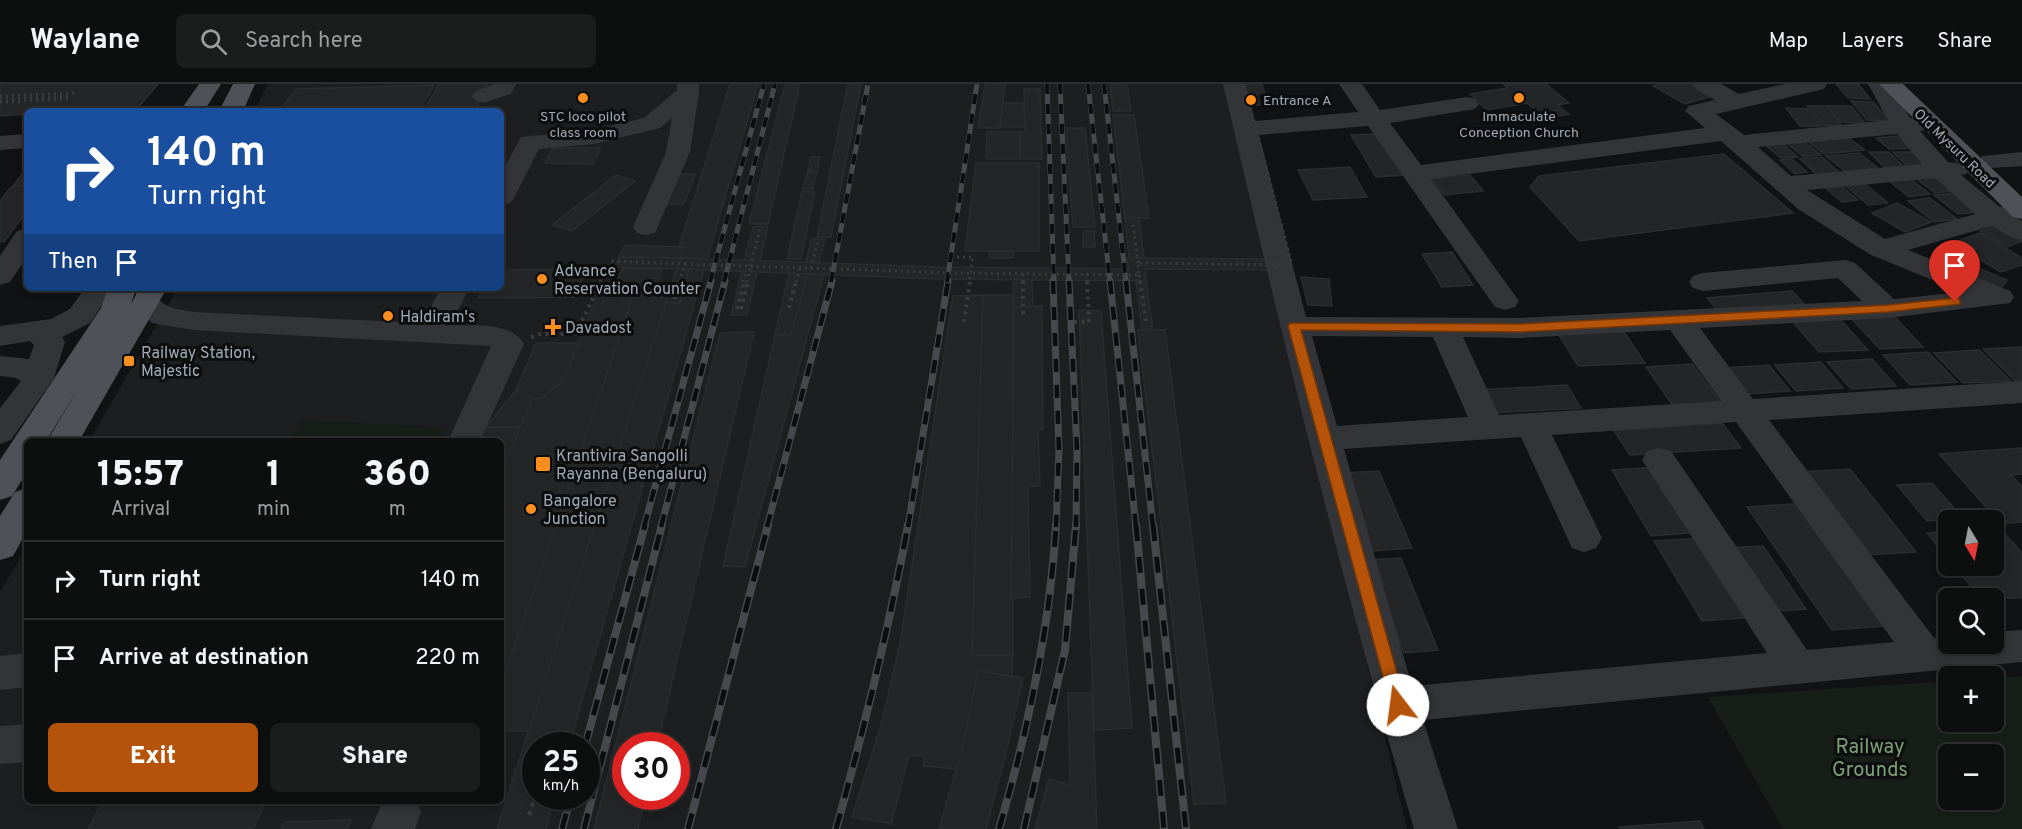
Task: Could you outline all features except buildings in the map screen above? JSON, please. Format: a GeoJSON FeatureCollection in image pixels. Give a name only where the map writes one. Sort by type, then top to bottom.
{"type":"FeatureCollection","features":[{"type":"Feature","properties":{"kind":"main road"},"geometry":{"type":"LineString","coordinates":[[194,108],[210,84]]}},
{"type":"Feature","properties":{"kind":"main road"},"geometry":{"type":"LineString","coordinates":[[232,108],[244,84]]}},
{"type":"Feature","properties":{"kind":"main road","name":"Old Mysuru Road"},"geometry":{"type":"LineString","coordinates":[[1890,84],[1929,123],[2010,190]]}},
{"type":"Feature","properties":{"kind":"main road","name":"Old Mysuru Road"},"geometry":{"type":"LineString","coordinates":[[1907,84],[2010,190]]}},
{"type":"Feature","properties":{"kind":"main road"},"geometry":{"type":"LineString","coordinates":[[65,438],[140,293]]}},
{"type":"Feature","properties":{"kind":"main road"},"geometry":{"type":"LineString","coordinates":[[31,438],[115,308],[140,293]]}},
{"type":"Feature","properties":{"kind":"main road"},"geometry":{"type":"LineString","coordinates":[[0,487],[24,449]]}},
{"type":"Feature","properties":{"kind":"main road"},"geometry":{"type":"LineString","coordinates":[[0,546],[24,506]]}},
{"type":"Feature","properties":{"kind":"street"},"geometry":{"type":"LineString","coordinates":[[484,96],[503,89],[505,84]]}},
{"type":"Feature","properties":{"kind":"street"},"geometry":{"type":"LineString","coordinates":[[1234,84],[1294,326],[1327,438],[1398,705],[1436,829]]}},
{"type":"Feature","properties":{"kind":"street"},"geometry":{"type":"LineString","coordinates":[[1350,84],[1505,302]]}},
{"type":"Feature","properties":{"kind":"street"},"geometry":{"type":"LineString","coordinates":[[1704,84],[1736,102]]}},
{"type":"Feature","properties":{"kind":"street"},"geometry":{"type":"LineString","coordinates":[[1816,84],[1697,111],[1737,137],[1807,203],[1881,249],[2011,300]]}},
{"type":"Feature","properties":{"kind":"street"},"geometry":{"type":"LineString","coordinates":[[1879,84],[1904,127],[1942,170],[2010,190]]}},
{"type":"Feature","properties":{"kind":"street"},"geometry":{"type":"LineString","coordinates":[[504,192],[530,142],[594,137],[652,123],[688,88]]}},
{"type":"Feature","properties":{"kind":"street"},"geometry":{"type":"LineString","coordinates":[[646,227],[678,152],[688,88]]}},
{"type":"Feature","properties":{"kind":"street"},"geometry":{"type":"LineString","coordinates":[[1245,129],[1374,118],[1467,104]]}},
{"type":"Feature","properties":{"kind":"street"},"geometry":{"type":"LineString","coordinates":[[0,121],[24,120]]}},
{"type":"Feature","properties":{"kind":"street"},"geometry":{"type":"LineString","coordinates":[[1413,174],[1737,137],[1904,127],[1929,123]]}},
{"type":"Feature","properties":{"kind":"street"},"geometry":{"type":"LineString","coordinates":[[2022,138],[2014,140],[2022,147]]}},
{"type":"Feature","properties":{"kind":"street"},"geometry":{"type":"LineString","coordinates":[[0,143],[24,141]]}},
{"type":"Feature","properties":{"kind":"street"},"geometry":{"type":"LineString","coordinates":[[1794,183],[1942,170],[2010,190]]}},
{"type":"Feature","properties":{"kind":"street"},"geometry":{"type":"LineString","coordinates":[[1881,249],[2010,190]]}},
{"type":"Feature","properties":{"kind":"street"},"geometry":{"type":"LineString","coordinates":[[0,276],[24,241]]}},
{"type":"Feature","properties":{"kind":"street"},"geometry":{"type":"LineString","coordinates":[[1703,282],[1845,269],[1888,309]]}},
{"type":"Feature","properties":{"kind":"street"},"geometry":{"type":"LineString","coordinates":[[0,336],[39,333],[58,328],[80,316],[97,291]]}},
{"type":"Feature","properties":{"kind":"street"},"geometry":{"type":"LineString","coordinates":[[432,333],[453,291]]}},
{"type":"Feature","properties":{"kind":"street"},"geometry":{"type":"LineString","coordinates":[[140,293],[162,316],[193,321],[498,337],[509,344],[465,438]]}},
{"type":"Feature","properties":{"kind":"street"},"geometry":{"type":"LineString","coordinates":[[1294,326],[1521,328],[1679,321],[2011,300]]}},
{"type":"Feature","properties":{"kind":"street"},"geometry":{"type":"LineString","coordinates":[[1679,321],[1925,655]]}},
{"type":"Feature","properties":{"kind":"street"},"geometry":{"type":"LineString","coordinates":[[1443,327],[1489,427]]}},
{"type":"Feature","properties":{"kind":"street"},"geometry":{"type":"LineString","coordinates":[[0,432],[39,378],[50,342],[39,333]]}},
{"type":"Feature","properties":{"kind":"street"},"geometry":{"type":"LineString","coordinates":[[0,366],[23,368],[39,378]]}},
{"type":"Feature","properties":{"kind":"street"},"geometry":{"type":"LineString","coordinates":[[1327,438],[2022,392]]}},
{"type":"Feature","properties":{"kind":"street"},"geometry":{"type":"LineString","coordinates":[[1530,424],[1584,538]]}},
{"type":"Feature","properties":{"kind":"street"},"geometry":{"type":"LineString","coordinates":[[1659,460],[1797,667]]}},
{"type":"Feature","properties":{"kind":"street"},"geometry":{"type":"LineString","coordinates":[[1398,705],[2022,646]]}},
{"type":"Feature","properties":{"kind":"street"},"geometry":{"type":"LineString","coordinates":[[0,657],[24,654]]}},
{"type":"Feature","properties":{"kind":"street"},"geometry":{"type":"LineString","coordinates":[[0,673],[24,670]]}},
{"type":"Feature","properties":{"kind":"street"},"geometry":{"type":"LineString","coordinates":[[0,688],[24,686]]}},
{"type":"Feature","properties":{"kind":"street"},"geometry":{"type":"LineString","coordinates":[[0,745],[24,743]]}},
{"type":"Feature","properties":{"kind":"path"},"geometry":{"type":"LineString","coordinates":[[1138,263],[1292,265],[1244,84]]}},
{"type":"Feature","properties":{"kind":"path"},"geometry":{"type":"LineString","coordinates":[[0,99],[75,93]]}},
{"type":"Feature","properties":{"kind":"path"},"geometry":{"type":"LineString","coordinates":[[0,99],[71,98]]}},
{"type":"Feature","properties":{"kind":"path"},"geometry":{"type":"LineString","coordinates":[[1133,225],[1146,321]]}},
{"type":"Feature","properties":{"kind":"path"},"geometry":{"type":"LineString","coordinates":[[739,309],[760,230]]}},
{"type":"Feature","properties":{"kind":"path"},"geometry":{"type":"LineString","coordinates":[[811,268],[818,241]]}},
{"type":"Feature","properties":{"kind":"path"},"geometry":{"type":"LineString","coordinates":[[957,256],[973,257],[964,322]]}},
{"type":"Feature","properties":{"kind":"path"},"geometry":{"type":"LineString","coordinates":[[608,275],[612,261],[1023,274],[1139,275]]}},
{"type":"Feature","properties":{"kind":"path"},"geometry":{"type":"LineString","coordinates":[[674,299],[685,264]]}},
{"type":"Feature","properties":{"kind":"path"},"geometry":{"type":"LineString","coordinates":[[789,308],[800,268]]}},
{"type":"Feature","properties":{"kind":"path"},"geometry":{"type":"LineString","coordinates":[[509,344],[540,334],[576,334],[593,294],[612,269]]}},
{"type":"Feature","properties":{"kind":"path"},"geometry":{"type":"LineString","coordinates":[[1023,274],[1023,314]]}},
{"type":"Feature","properties":{"kind":"path"},"geometry":{"type":"LineString","coordinates":[[1074,322],[1089,322],[1087,274]]}},
{"type":"Feature","properties":{"kind":"path"},"geometry":{"type":"LineString","coordinates":[[529,815],[531,810]]}},
{"type":"Feature","properties":{"kind":"shaded area"},"geometry":{"type":"Polygon","coordinates":[[[268,84],[1226,84],[1407,829],[0,829],[0,592],[24,551],[24,804],[504,804],[504,438],[91,438],[176,291],[504,291],[504,108],[256,108],[268,84]]]}},
{"type":"Feature","properties":{"kind":"green space"},"geometry":{"type":"Polygon","coordinates":[[[301,420],[444,427],[439,438],[291,438],[301,420]]]}},
{"type":"Feature","properties":{"kind":"green space","name":"Railway Grounds"},"geometry":{"type":"Polygon","coordinates":[[[2022,676],[2022,829],[1783,829],[1708,697],[1938,682],[1938,732],[2004,732],[2004,677],[2022,676]]]}},
{"type":"Feature","properties":{"kind":"railway"},"geometry":{"type":"LineString","coordinates":[[710,282],[764,84]]}},
{"type":"Feature","properties":{"kind":"railway"},"geometry":{"type":"LineString","coordinates":[[724,282],[775,84]]}},
{"type":"Feature","properties":{"kind":"railway"},"geometry":{"type":"LineString","coordinates":[[831,282],[868,84]]}},
{"type":"Feature","properties":{"kind":"railway"},"geometry":{"type":"LineString","coordinates":[[947,282],[977,84]]}},
{"type":"Feature","properties":{"kind":"railway"},"geometry":{"type":"LineString","coordinates":[[1047,84],[1054,282]]}},
{"type":"Feature","properties":{"kind":"railway"},"geometry":{"type":"LineString","coordinates":[[1060,84],[1069,282]]}},
{"type":"Feature","properties":{"kind":"railway"},"geometry":{"type":"LineString","coordinates":[[1088,84],[1110,282]]}},
{"type":"Feature","properties":{"kind":"railway"},"geometry":{"type":"LineString","coordinates":[[1104,84],[1126,282]]}},
{"type":"Feature","properties":{"kind":"railway"},"geometry":{"type":"LineString","coordinates":[[644,527],[711,281]]}},
{"type":"Feature","properties":{"kind":"railway"},"geometry":{"type":"LineString","coordinates":[[661,527],[725,281]]}},
{"type":"Feature","properties":{"kind":"railway"},"geometry":{"type":"LineString","coordinates":[[767,527],[832,281]]}},
{"type":"Feature","properties":{"kind":"railway"},"geometry":{"type":"LineString","coordinates":[[908,527],[948,281]]}},
{"type":"Feature","properties":{"kind":"railway"},"geometry":{"type":"LineString","coordinates":[[1053,281],[1059,450],[1056,527]]}},
{"type":"Feature","properties":{"kind":"railway"},"geometry":{"type":"LineString","coordinates":[[1069,281],[1077,450],[1076,527]]}},
{"type":"Feature","properties":{"kind":"railway"},"geometry":{"type":"LineString","coordinates":[[1110,281],[1136,527]]}},
{"type":"Feature","properties":{"kind":"railway"},"geometry":{"type":"LineString","coordinates":[[1126,281],[1153,527]]}},
{"type":"Feature","properties":{"kind":"railway"},"geometry":{"type":"LineString","coordinates":[[589,732],[645,525]]}},
{"type":"Feature","properties":{"kind":"railway"},"geometry":{"type":"LineString","coordinates":[[584,829],[662,525]]}},
{"type":"Feature","properties":{"kind":"railway"},"geometry":{"type":"LineString","coordinates":[[688,829],[768,525]]}},
{"type":"Feature","properties":{"kind":"railway"},"geometry":{"type":"LineString","coordinates":[[836,829],[875,678],[908,525]]}},
{"type":"Feature","properties":{"kind":"railway"},"geometry":{"type":"LineString","coordinates":[[999,829],[1036,679],[1049,602],[1056,525]]}},
{"type":"Feature","properties":{"kind":"railway"},"geometry":{"type":"LineString","coordinates":[[1024,829],[1065,650],[1076,525]]}},
{"type":"Feature","properties":{"kind":"railway"},"geometry":{"type":"LineString","coordinates":[[1136,525],[1164,829]]}},
{"type":"Feature","properties":{"kind":"railway"},"geometry":{"type":"LineString","coordinates":[[1153,525],[1186,829]]}},
{"type":"Feature","properties":{"kind":"railway"},"geometry":{"type":"LineString","coordinates":[[562,829],[567,810]]}},
{"type":"Feature","properties":{"kind":"place","name":"STC loco pilot class room"},"geometry":{"type":"Point","coordinates":[583,98]}},
{"type":"Feature","properties":{"kind":"place","name":"Immaculate Conception Church"},"geometry":{"type":"Point","coordinates":[1519,98]}},
{"type":"Feature","properties":{"kind":"place","name":"Entrance A"},"geometry":{"type":"Point","coordinates":[1251,100]}},
{"type":"Feature","properties":{"kind":"place","name":"Advance Reservation Counter"},"geometry":{"type":"Point","coordinates":[542,279]}},
{"type":"Feature","properties":{"kind":"place","name":"Haldiram's"},"geometry":{"type":"Point","coordinates":[388,316]}},
{"type":"Feature","properties":{"kind":"place","name":"Davadost"},"geometry":{"type":"Point","coordinates":[553,327]}},
{"type":"Feature","properties":{"kind":"place","name":"Railway Station, Majestic"},"geometry":{"type":"Point","coordinates":[129,361]}},
{"type":"Feature","properties":{"kind":"place","name":"Krantivira Sangolli Rayanna (Bengaluru)"},"geometry":{"type":"Point","coordinates":[543,464]}},
{"type":"Feature","properties":{"kind":"place","name":"Bangalore Junction"},"geometry":{"type":"Point","coordinates":[531,509]}},
{"type":"Feature","properties":{"kind":"route"},"geometry":{"type":"LineString","coordinates":[[1398,705],[1327,438],[1294,326],[1521,328],[1888,309],[1955,302]]}}]}
